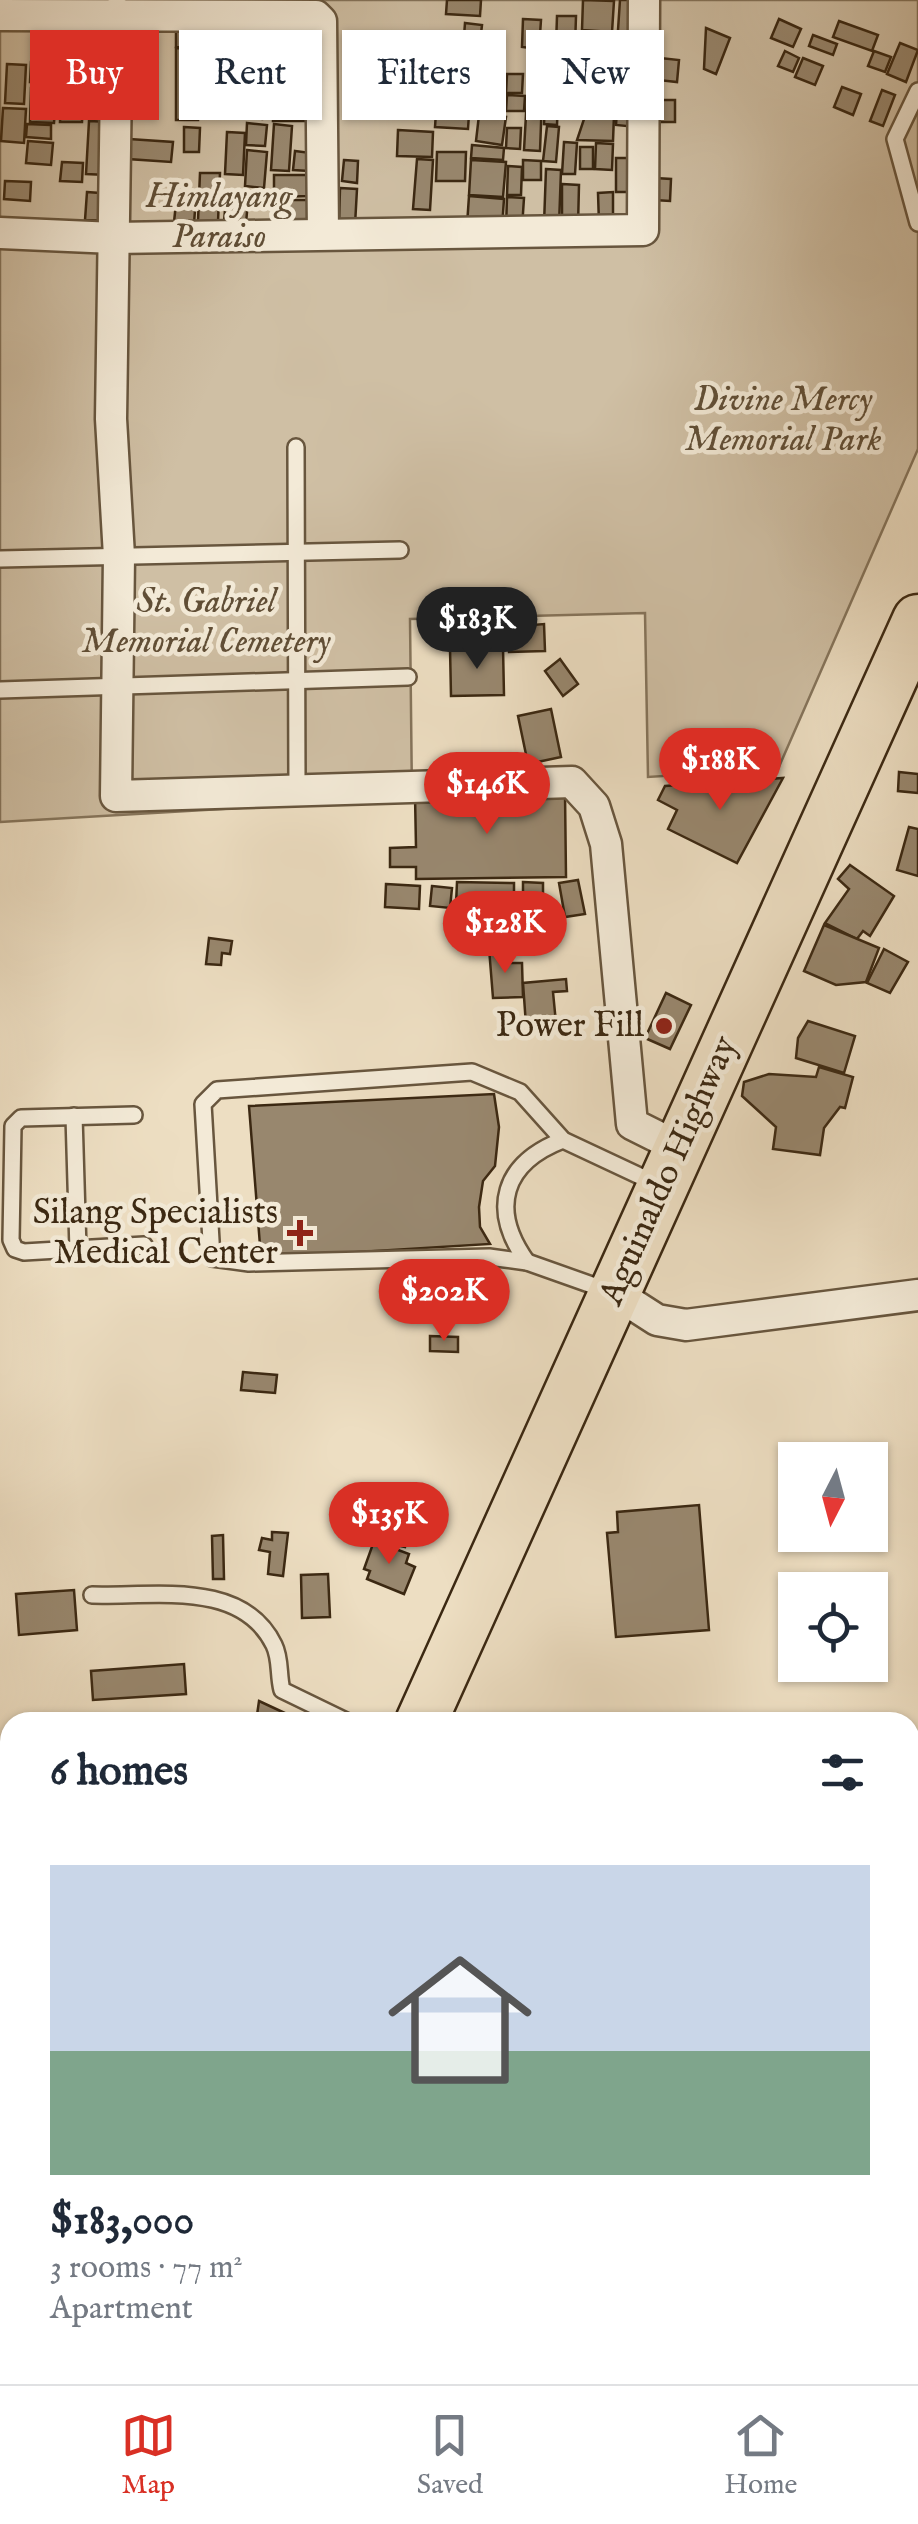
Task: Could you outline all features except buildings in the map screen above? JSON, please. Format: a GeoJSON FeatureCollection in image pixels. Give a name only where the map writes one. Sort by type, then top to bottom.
{"type":"FeatureCollection","features":[{"type":"Feature","properties":{"kind":"main road","name":"Aguinaldo Highway"},"geometry":{"type":"LineString","coordinates":[[426,1712],[918,620]]}},
{"type":"Feature","properties":{"kind":"street"},"geometry":{"type":"LineString","coordinates":[[0,232],[114,238],[643,230],[644,0]]}},
{"type":"Feature","properties":{"kind":"street"},"geometry":{"type":"LineString","coordinates":[[117,13],[111,420],[119,556],[116,796],[572,782],[594,806],[606,844],[632,1124],[671,1167]]}},
{"type":"Feature","properties":{"kind":"street"},"geometry":{"type":"LineString","coordinates":[[0,15],[316,16],[321,20],[323,234]]}},
{"type":"Feature","properties":{"kind":"street"},"geometry":{"type":"LineString","coordinates":[[615,1293],[657,1320],[686,1325],[918,1295]]}},
{"type":"Feature","properties":{"kind":"lane"},"geometry":{"type":"LineString","coordinates":[[918,92],[895,139],[918,224]]}},
{"type":"Feature","properties":{"kind":"lane"},"geometry":{"type":"LineString","coordinates":[[296,447],[297,790]]}},
{"type":"Feature","properties":{"kind":"lane"},"geometry":{"type":"LineString","coordinates":[[0,559],[400,550]]}},
{"type":"Feature","properties":{"kind":"lane"},"geometry":{"type":"LineString","coordinates":[[0,690],[408,676]]}},
{"type":"Feature","properties":{"kind":"lane"},"geometry":{"type":"LineString","coordinates":[[615,1293],[527,1262],[489,1257],[249,1263],[212,1258],[203,1104],[217,1090],[472,1072],[520,1092],[563,1140],[671,1167]]}},
{"type":"Feature","properties":{"kind":"lane"},"geometry":{"type":"LineString","coordinates":[[134,1115],[21,1118],[13,1126],[10,1221],[15,1248],[24,1252],[144,1245]]}},
{"type":"Feature","properties":{"kind":"lane"},"geometry":{"type":"LineString","coordinates":[[74,1116],[78,1250]]}},
{"type":"Feature","properties":{"kind":"lane"},"geometry":{"type":"LineString","coordinates":[[527,1262],[512,1240],[504,1216],[507,1190],[529,1158],[563,1140]]}},
{"type":"Feature","properties":{"kind":"lane"},"geometry":{"type":"LineString","coordinates":[[92,1594],[226,1599],[253,1614],[266,1630],[277,1650],[282,1690],[327,1712]]}},
{"type":"Feature","properties":{"kind":"green space"},"geometry":{"type":"Polygon","coordinates":[[[0,0],[918,0],[918,449],[778,769],[648,777],[645,613],[410,619],[412,798],[0,822],[0,0]]]}},
{"type":"Feature","properties":{"kind":"place","name":"Power Fill"},"geometry":{"type":"Point","coordinates":[664,1026]}},
{"type":"Feature","properties":{"kind":"place","name":"Silang Specialists Medical Center"},"geometry":{"type":"Point","coordinates":[300,1233]}},
{"type":"Feature","properties":{"kind":"park label","name":"Himlayang Paraiso"},"geometry":{"type":"Point","coordinates":[219,217]}},
{"type":"Feature","properties":{"kind":"park label","name":"Divine Mercy Memorial Park"},"geometry":{"type":"Point","coordinates":[783,420]}},
{"type":"Feature","properties":{"kind":"park label","name":"St. Gabriel Memorial Cemetery"},"geometry":{"type":"Point","coordinates":[206,622]}}]}
